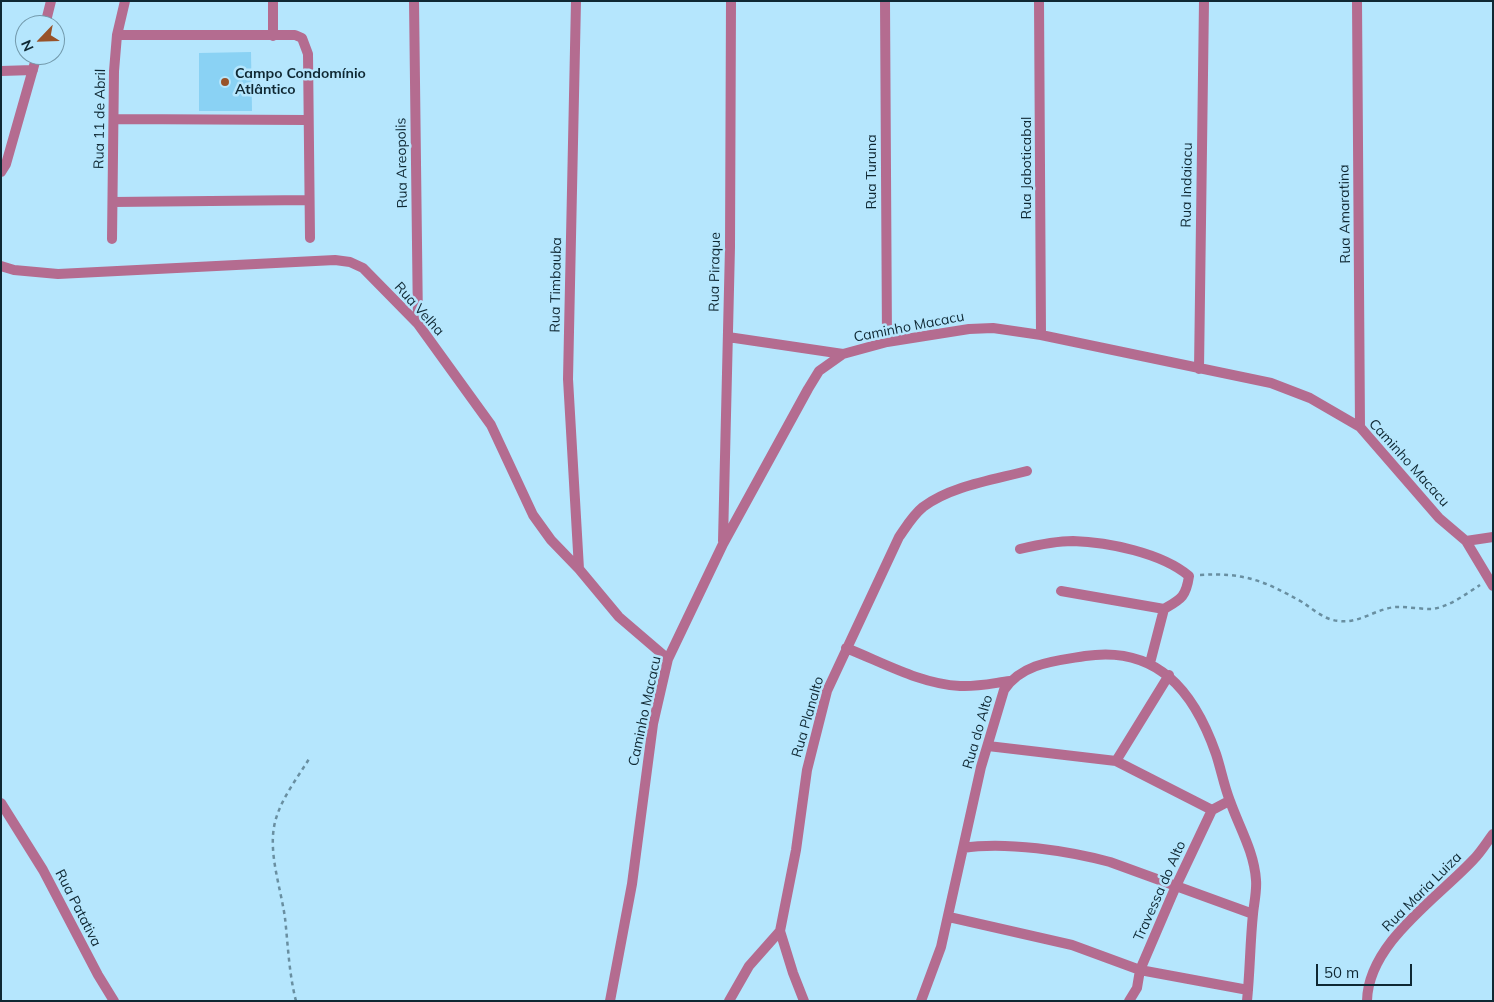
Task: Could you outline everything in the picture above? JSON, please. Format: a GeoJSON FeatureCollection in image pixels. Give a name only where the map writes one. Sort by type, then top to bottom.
{"type":"FeatureCollection","features":[{"type":"Feature","properties":{"kind":"street"},"geometry":{"type":"LineString","coordinates":[[48,15],[51,1]]}},
{"type":"Feature","properties":{"kind":"street","name":"Rua 11 de Abril"},"geometry":{"type":"LineString","coordinates":[[112,239],[117,35],[125,1]]}},
{"type":"Feature","properties":{"kind":"street"},"geometry":{"type":"LineString","coordinates":[[272,36],[273,1]]}},
{"type":"Feature","properties":{"kind":"street","name":"Rua Areopolis"},"geometry":{"type":"LineString","coordinates":[[414,1],[418,324]]}},
{"type":"Feature","properties":{"kind":"street","name":"Rua Timbauba"},"geometry":{"type":"LineString","coordinates":[[576,1],[568,379],[579,569]]}},
{"type":"Feature","properties":{"kind":"street","name":"Rua Piraque"},"geometry":{"type":"LineString","coordinates":[[723,544],[728,337],[731,1]]}},
{"type":"Feature","properties":{"kind":"street","name":"Rua Turuna"},"geometry":{"type":"LineString","coordinates":[[885,1],[887,342]]}},
{"type":"Feature","properties":{"kind":"street","name":"Rua Jaboticabal"},"geometry":{"type":"LineString","coordinates":[[1039,1],[1041,335]]}},
{"type":"Feature","properties":{"kind":"street","name":"Rua Indaiacu"},"geometry":{"type":"LineString","coordinates":[[1198,368],[1204,1]]}},
{"type":"Feature","properties":{"kind":"street","name":"Rua Amaratina"},"geometry":{"type":"LineString","coordinates":[[1357,1],[1360,426]]}},
{"type":"Feature","properties":{"kind":"street"},"geometry":{"type":"LineString","coordinates":[[117,35],[295,35],[302,38],[306,46],[310,238]]}},
{"type":"Feature","properties":{"kind":"street"},"geometry":{"type":"LineString","coordinates":[[3,167],[34,65]]}},
{"type":"Feature","properties":{"kind":"street"},"geometry":{"type":"LineString","coordinates":[[1,71],[33,70]]}},
{"type":"Feature","properties":{"kind":"street"},"geometry":{"type":"LineString","coordinates":[[114,119],[307,120]]}},
{"type":"Feature","properties":{"kind":"street"},"geometry":{"type":"LineString","coordinates":[[113,202],[309,200]]}},
{"type":"Feature","properties":{"kind":"street","name":"Rua Velha"},"geometry":{"type":"LineString","coordinates":[[1,266],[14,270],[58,274],[335,260],[350,262],[363,268],[418,324],[491,425],[533,515],[551,540],[579,569],[619,617],[668,659]]}},
{"type":"Feature","properties":{"kind":"street","name":"Caminho Macacu"},"geometry":{"type":"LineString","coordinates":[[610,1001],[632,884],[653,724],[668,659],[723,544],[808,388],[819,371],[843,354],[887,342],[969,329],[993,328],[1041,335],[1271,383],[1310,398],[1360,426],[1439,518],[1466,540]]}},
{"type":"Feature","properties":{"kind":"street"},"geometry":{"type":"LineString","coordinates":[[728,337],[843,354]]}},
{"type":"Feature","properties":{"kind":"street","name":"Rua Planalto"},"geometry":{"type":"LineString","coordinates":[[804,1001],[780,931],[796,850],[807,770],[815,730],[827,690],[899,537],[911,518],[924,507],[942,497],[1026,471]]}},
{"type":"Feature","properties":{"kind":"street"},"geometry":{"type":"LineString","coordinates":[[1490,583],[1466,540],[1493,537]]}},
{"type":"Feature","properties":{"kind":"street"},"geometry":{"type":"LineString","coordinates":[[1020,549],[1052,542],[1073,541],[1118,546],[1178,567],[1189,576],[1187,590],[1184,595],[1164,610],[1150,663]]}},
{"type":"Feature","properties":{"kind":"street"},"geometry":{"type":"LineString","coordinates":[[1060,591],[1164,610]]}},
{"type":"Feature","properties":{"kind":"street"},"geometry":{"type":"LineString","coordinates":[[846,648],[921,678],[942,684],[976,686],[1010,680],[1033,667],[1054,661],[1094,655],[1123,656],[1150,663],[1169,675],[1191,702],[1204,725],[1216,753],[1229,801],[1253,860],[1256,881],[1247,1001]]}},
{"type":"Feature","properties":{"kind":"street"},"geometry":{"type":"LineString","coordinates":[[1116,761],[1169,675]]}},
{"type":"Feature","properties":{"kind":"street","name":"Rua do Alto"},"geometry":{"type":"LineString","coordinates":[[921,1001],[941,948],[981,768],[1004,690],[1010,680]]}},
{"type":"Feature","properties":{"kind":"street"},"geometry":{"type":"LineString","coordinates":[[988,746],[1116,761],[1212,810],[1229,801]]}},
{"type":"Feature","properties":{"kind":"street","name":"Rua Patativa"},"geometry":{"type":"LineString","coordinates":[[1,803],[43,870],[98,975],[114,1001]]}},
{"type":"Feature","properties":{"kind":"street","name":"Travessa do Alto"},"geometry":{"type":"LineString","coordinates":[[1129,1001],[1137,988],[1140,970],[1176,886],[1212,810]]}},
{"type":"Feature","properties":{"kind":"street","name":"Rua Maria Luiza"},"geometry":{"type":"LineString","coordinates":[[1367,1001],[1373,976],[1382,955],[1397,934],[1475,858],[1493,834]]}},
{"type":"Feature","properties":{"kind":"street"},"geometry":{"type":"LineString","coordinates":[[963,848],[996,845],[1090,856],[1253,914]]}},
{"type":"Feature","properties":{"kind":"street"},"geometry":{"type":"LineString","coordinates":[[949,917],[1072,945],[1140,970],[1248,990]]}},
{"type":"Feature","properties":{"kind":"street"},"geometry":{"type":"LineString","coordinates":[[729,1001],[749,966],[780,931]]}},
{"type":"Feature","properties":{"kind":"path"},"geometry":{"type":"LineString","coordinates":[[1189,576],[1233,574],[1254,578],[1301,602],[1323,616],[1339,622],[1370,616],[1396,606],[1435,608],[1490,583]]}},
{"type":"Feature","properties":{"kind":"path"},"geometry":{"type":"LineString","coordinates":[[296,1001],[292,986],[285,918],[273,846],[274,827],[278,811],[308,759]]}},
{"type":"Feature","properties":{"kind":"shaded area","name":"Campo Condomínio Atlântico"},"geometry":{"type":"Polygon","coordinates":[[[251,52],[252,111],[199,111],[199,53],[251,52]]]}},
{"type":"Feature","properties":{"kind":"place","name":"Campo Condomínio Atlântico"},"geometry":{"type":"Point","coordinates":[225,82]}}]}
